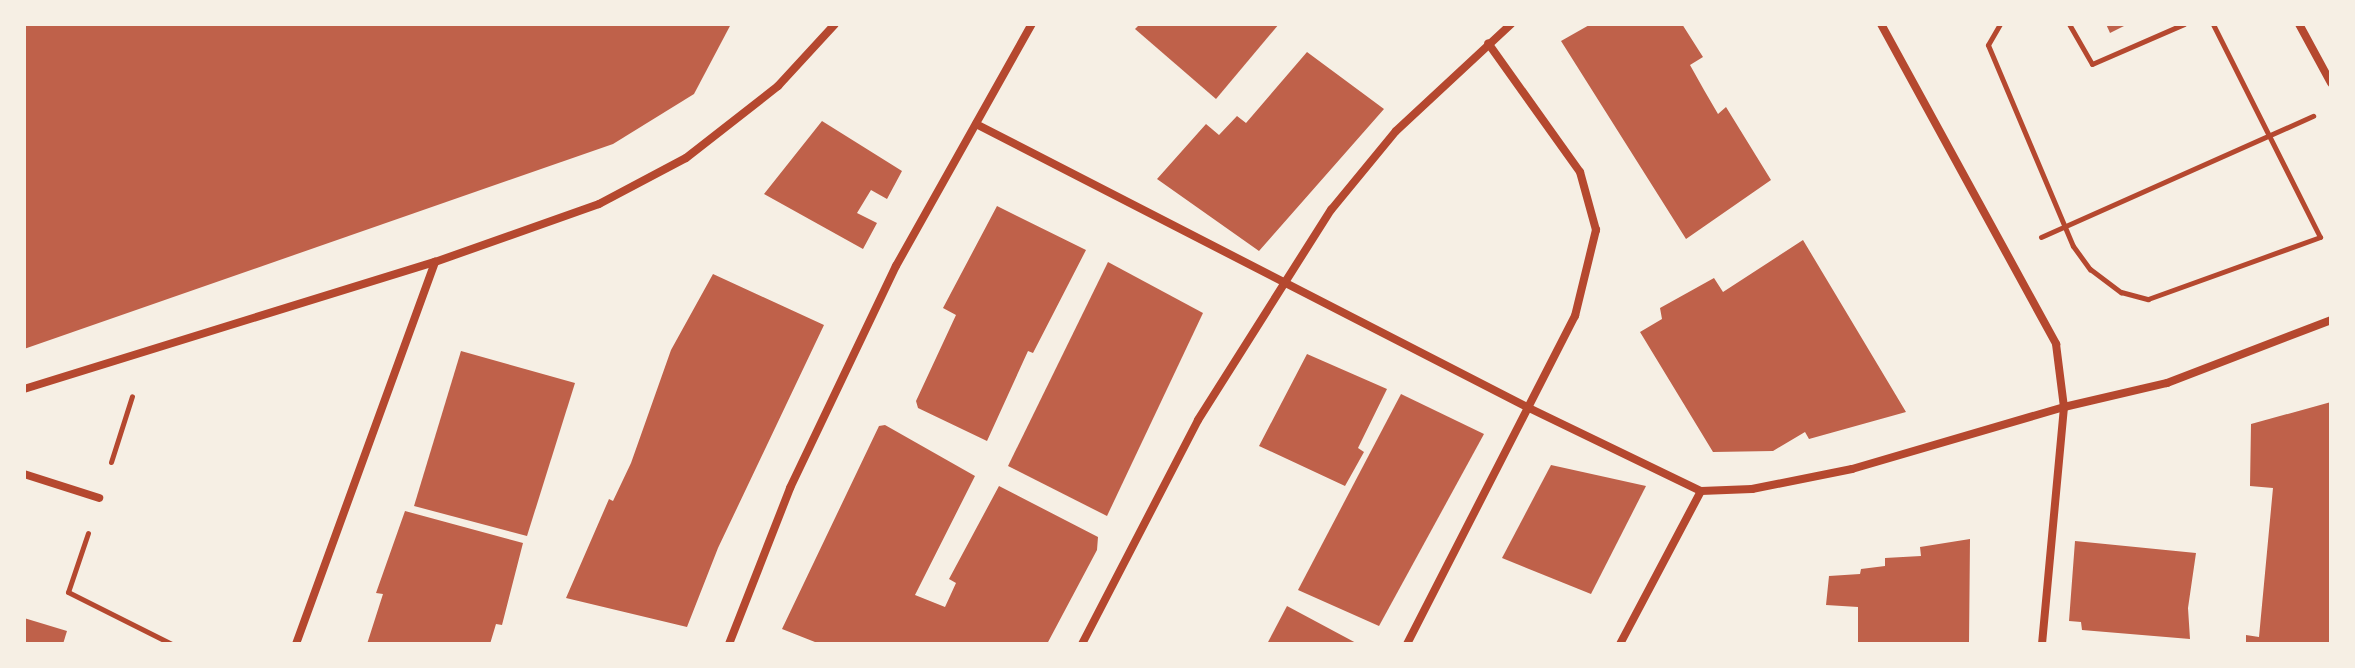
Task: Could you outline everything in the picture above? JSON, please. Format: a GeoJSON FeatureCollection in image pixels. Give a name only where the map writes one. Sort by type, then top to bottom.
{"type":"FeatureCollection","features":[{"type":"Feature","properties":{"kind":"street"},"geometry":{"type":"LineString","coordinates":[[24,389],[435,262],[599,204],[686,158],[778,86],[835,24]]}},
{"type":"Feature","properties":{"kind":"street"},"geometry":{"type":"LineString","coordinates":[[729,644],[790,488],[896,266],[1032,24]]}},
{"type":"Feature","properties":{"kind":"street"},"geometry":{"type":"LineString","coordinates":[[1082,644],[1198,420],[1282,282],[1331,210],[1396,131],[1511,24]]}},
{"type":"Feature","properties":{"kind":"street"},"geometry":{"type":"LineString","coordinates":[[1881,24],[2056,344],[2064,407],[2042,644]]}},
{"type":"Feature","properties":{"kind":"street"},"geometry":{"type":"LineString","coordinates":[[2299,24],[2331,83]]}},
{"type":"Feature","properties":{"kind":"street"},"geometry":{"type":"LineString","coordinates":[[1407,644],[1575,316],[1596,230],[1580,172],[1488,43]]}},
{"type":"Feature","properties":{"kind":"street"},"geometry":{"type":"LineString","coordinates":[[976,124],[1529,408],[1701,491],[1752,489],[1852,469],[2064,407],[2167,383],[2331,320]]}},
{"type":"Feature","properties":{"kind":"street"},"geometry":{"type":"LineString","coordinates":[[296,644],[435,262]]}},
{"type":"Feature","properties":{"kind":"street"},"geometry":{"type":"LineString","coordinates":[[24,474],[99,498]]}},
{"type":"Feature","properties":{"kind":"street"},"geometry":{"type":"LineString","coordinates":[[1620,644],[1701,491]]}},
{"type":"Feature","properties":{"kind":"path"},"geometry":{"type":"LineString","coordinates":[[2000,24],[1988,45],[2064,227],[2090,269],[2121,292],[2148,299],[2320,237],[2213,24]]}},
{"type":"Feature","properties":{"kind":"path"},"geometry":{"type":"LineString","coordinates":[[2069,24],[2092,64],[2184,24]]}},
{"type":"Feature","properties":{"kind":"path"},"geometry":{"type":"LineString","coordinates":[[2007,252],[2319,113]]}},
{"type":"Feature","properties":{"kind":"path"},"geometry":{"type":"LineString","coordinates":[[123,425],[68,592],[172,644]]}},
{"type":"Feature","properties":{"kind":"building"},"geometry":{"type":"Polygon","coordinates":[[[24,24],[731,24],[694,94],[613,144],[24,349],[24,24]]]}},
{"type":"Feature","properties":{"kind":"building"},"geometry":{"type":"Polygon","coordinates":[[[1140,24],[1279,24],[1216,99],[1135,29],[1140,24]]]}},
{"type":"Feature","properties":{"kind":"building"},"geometry":{"type":"Polygon","coordinates":[[[1591,24],[1682,24],[1703,57],[1690,65],[1704,90],[1718,114],[1726,107],[1771,180],[1686,239],[1561,41],[1591,24]]]}},
{"type":"Feature","properties":{"kind":"building"},"geometry":{"type":"Polygon","coordinates":[[[2106,24],[2128,24],[2110,33],[2106,24]]]}},
{"type":"Feature","properties":{"kind":"building"},"geometry":{"type":"Polygon","coordinates":[[[1307,52],[1384,109],[1259,251],[1157,179],[1206,124],[1219,135],[1237,116],[1246,123],[1307,52]]]}},
{"type":"Feature","properties":{"kind":"building"},"geometry":{"type":"Polygon","coordinates":[[[822,121],[902,171],[887,199],[871,190],[857,213],[877,223],[863,249],[764,194],[822,121]]]}},
{"type":"Feature","properties":{"kind":"building"},"geometry":{"type":"Polygon","coordinates":[[[997,206],[1086,250],[1033,353],[1028,351],[987,441],[918,408],[916,401],[956,315],[943,308],[997,206]]]}},
{"type":"Feature","properties":{"kind":"building"},"geometry":{"type":"Polygon","coordinates":[[[1803,240],[1906,412],[1809,439],[1805,432],[1773,451],[1713,452],[1640,332],[1662,319],[1660,308],[1714,278],[1723,292],[1803,240]]]}},
{"type":"Feature","properties":{"kind":"building"},"geometry":{"type":"Polygon","coordinates":[[[1108,262],[1203,313],[1107,516],[1008,466],[1108,262]]]}},
{"type":"Feature","properties":{"kind":"building"},"geometry":{"type":"Polygon","coordinates":[[[713,274],[824,325],[718,548],[687,627],[566,598],[609,499],[613,501],[631,463],[671,350],[713,274]]]}},
{"type":"Feature","properties":{"kind":"building"},"geometry":{"type":"Polygon","coordinates":[[[461,351],[575,383],[527,536],[414,506],[461,351]]]}},
{"type":"Feature","properties":{"kind":"building"},"geometry":{"type":"Polygon","coordinates":[[[1307,354],[1387,389],[1358,448],[1364,452],[1345,486],[1259,446],[1307,354]]]}},
{"type":"Feature","properties":{"kind":"building"},"geometry":{"type":"Polygon","coordinates":[[[1401,394],[1484,434],[1379,626],[1298,590],[1401,394]]]}},
{"type":"Feature","properties":{"kind":"building"},"geometry":{"type":"Polygon","coordinates":[[[2331,402],[2331,644],[2246,644],[2246,635],[2259,637],[2273,488],[2250,486],[2251,424],[2331,402]]]}},
{"type":"Feature","properties":{"kind":"building"},"geometry":{"type":"Polygon","coordinates":[[[885,425],[975,476],[915,595],[945,607],[956,583],[949,579],[999,486],[1098,537],[1097,550],[1047,644],[820,644],[782,629],[879,426],[885,425]]]}},
{"type":"Feature","properties":{"kind":"building"},"geometry":{"type":"Polygon","coordinates":[[[1551,465],[1646,486],[1591,594],[1502,558],[1551,465]]]}},
{"type":"Feature","properties":{"kind":"building"},"geometry":{"type":"Polygon","coordinates":[[[405,511],[523,543],[502,625],[496,624],[490,644],[367,644],[383,594],[376,593],[405,511]]]}},
{"type":"Feature","properties":{"kind":"building"},"geometry":{"type":"Polygon","coordinates":[[[1970,539],[1969,644],[1858,644],[1858,607],[1826,605],[1829,576],[1860,574],[1861,569],[1885,566],[1885,558],[1921,556],[1920,547],[1970,539]]]}},
{"type":"Feature","properties":{"kind":"building"},"geometry":{"type":"Polygon","coordinates":[[[2075,541],[2196,553],[2188,608],[2190,639],[2082,630],[2081,622],[2069,621],[2075,541]]]}},
{"type":"Feature","properties":{"kind":"building"},"geometry":{"type":"Polygon","coordinates":[[[1287,606],[1358,644],[1267,644],[1287,606]]]}},
{"type":"Feature","properties":{"kind":"building"},"geometry":{"type":"Polygon","coordinates":[[[24,618],[67,631],[63,644],[24,644],[24,618]]]}}]}
